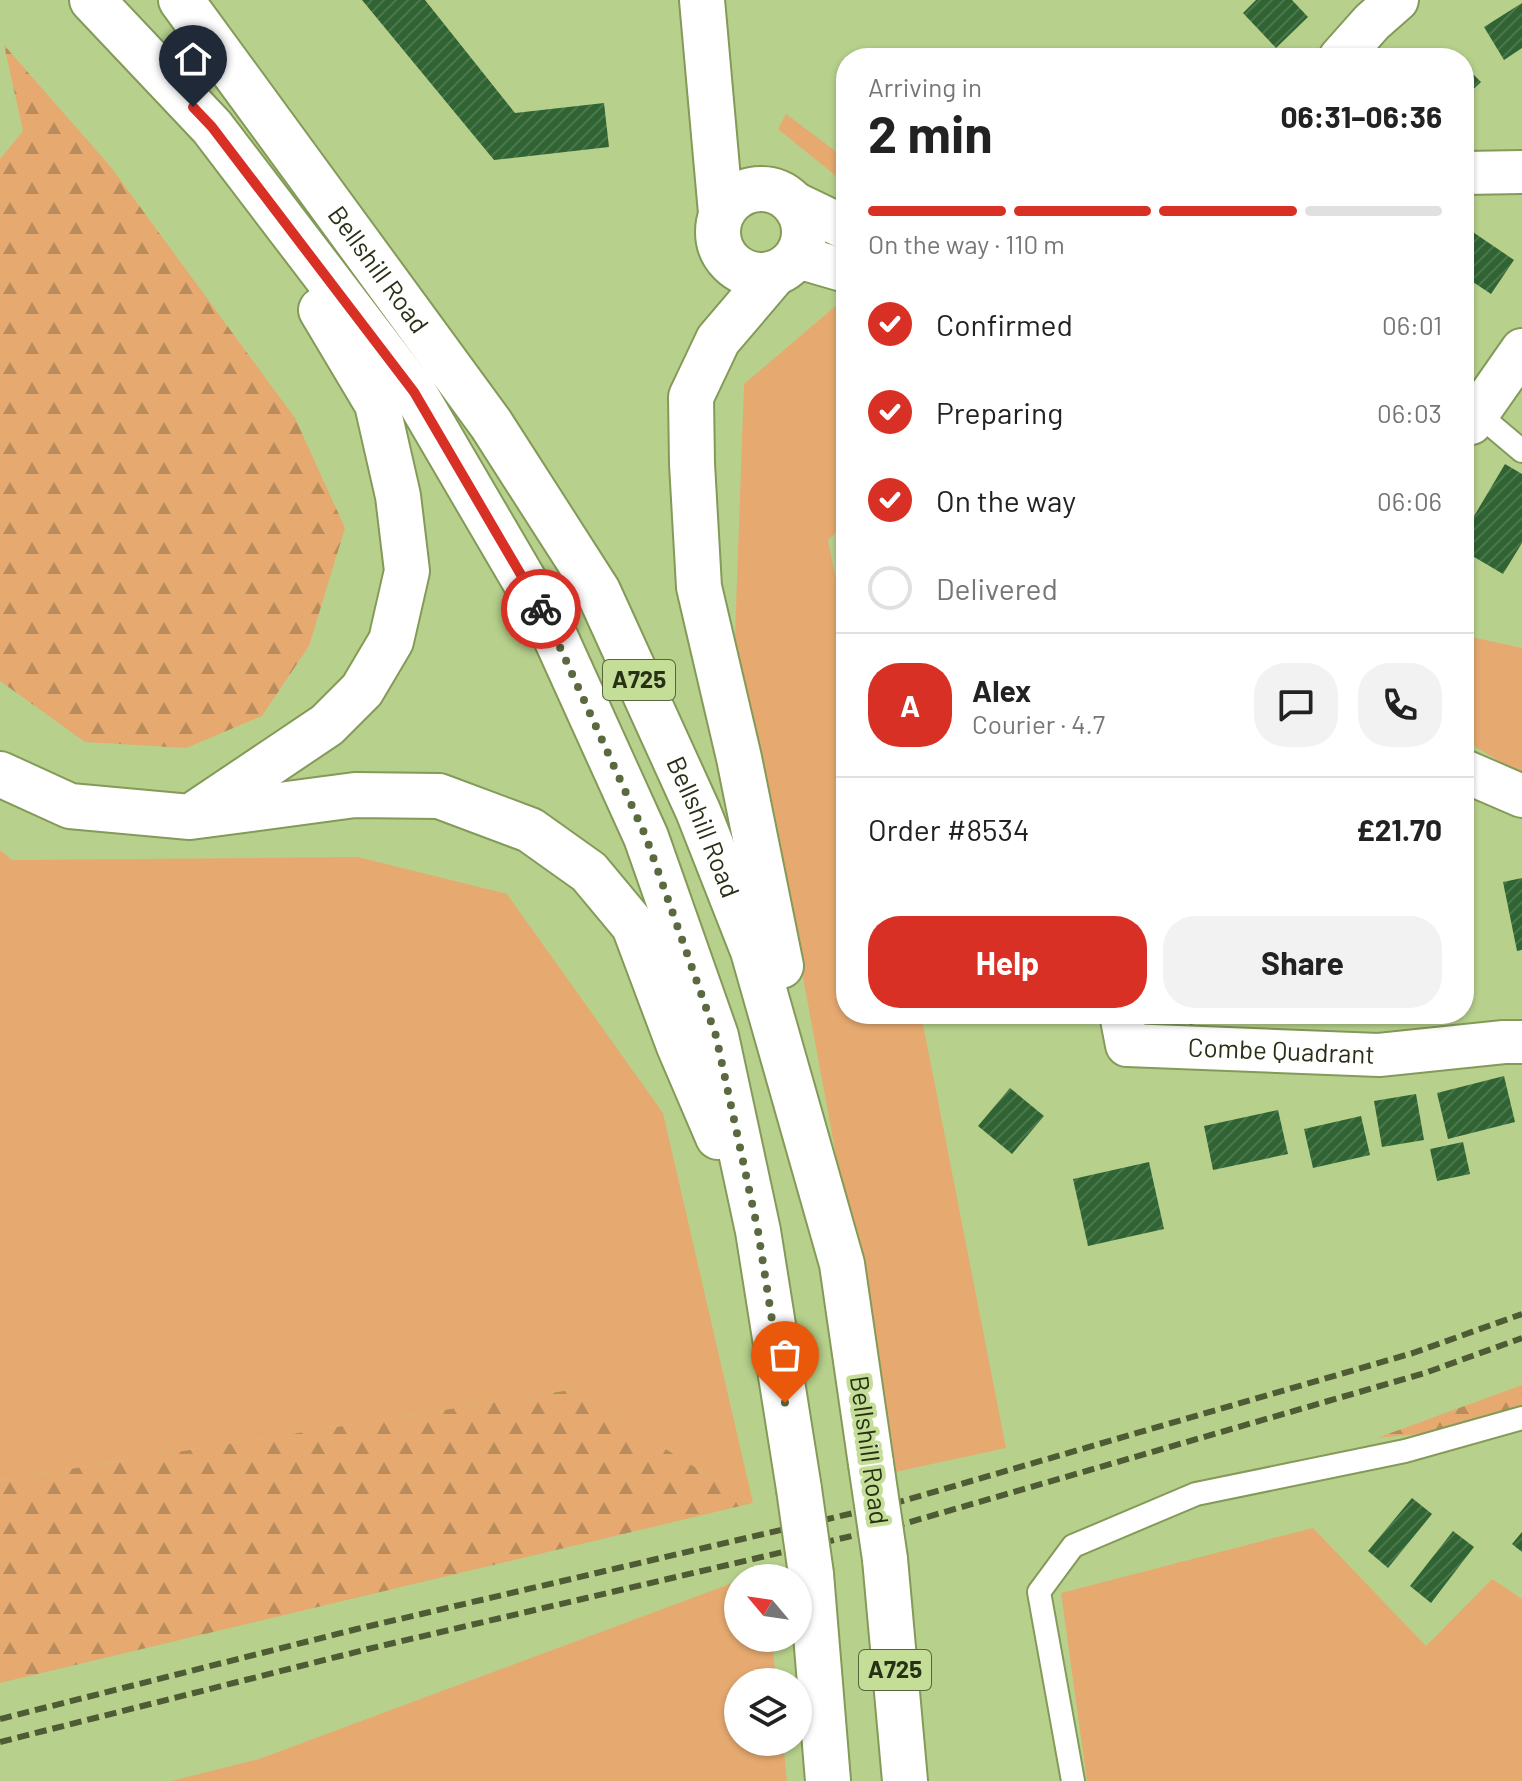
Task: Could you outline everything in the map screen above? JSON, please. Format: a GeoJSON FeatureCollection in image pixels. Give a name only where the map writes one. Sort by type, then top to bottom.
{"type":"FeatureCollection","features":[{"type":"Feature","properties":{"kind":"main road","name":"Bellshill Road"},"geometry":{"type":"LineString","coordinates":[[181,0],[491,424],[598,591],[698,811],[753,951],[842,1264],[885,1559],[905,1781]]}},
{"type":"Feature","properties":{"kind":"main road"},"geometry":{"type":"LineString","coordinates":[[702,0],[721,213],[719,242],[724,255],[734,266],[747,273],[761,275],[787,265]]}},
{"type":"Feature","properties":{"kind":"main road","name":"Bellshill Road"},"geometry":{"type":"LineString","coordinates":[[97,4],[212,127],[414,392],[549,623],[646,837],[716,1036],[758,1231],[811,1574],[828,1781]]}},
{"type":"Feature","properties":{"kind":"main road"},"geometry":{"type":"LineString","coordinates":[[714,116],[789,198],[801,214],[805,227],[804,240],[787,265],[718,340],[691,397],[692,464],[699,587],[739,758],[842,1264]]}},
{"type":"Feature","properties":{"kind":"main road"},"geometry":{"type":"LineString","coordinates":[[190,817],[327,725],[362,690],[391,641],[407,571],[398,496],[377,404],[212,127]]}},
{"type":"Feature","properties":{"kind":"main road"},"geometry":{"type":"LineString","coordinates":[[721,213],[730,201],[756,188],[770,189],[789,198]]}},
{"type":"Feature","properties":{"kind":"main road"},"geometry":{"type":"LineString","coordinates":[[0,774],[70,806],[190,817],[355,795],[439,796],[530,830],[589,872],[634,926],[679,1046],[758,1231]]}},
{"type":"Feature","properties":{"kind":"street"},"geometry":{"type":"LineString","coordinates":[[1349,48],[1397,0]]}},
{"type":"Feature","properties":{"kind":"street"},"geometry":{"type":"LineString","coordinates":[[1474,173],[1522,172]]}},
{"type":"Feature","properties":{"kind":"street"},"geometry":{"type":"LineString","coordinates":[[789,198],[836,223]]}},
{"type":"Feature","properties":{"kind":"street"},"geometry":{"type":"LineString","coordinates":[[787,265],[836,270]]}},
{"type":"Feature","properties":{"kind":"street"},"geometry":{"type":"LineString","coordinates":[[1474,418],[1522,350]]}},
{"type":"Feature","properties":{"kind":"street"},"geometry":{"type":"LineString","coordinates":[[1474,775],[1522,796]]}},
{"type":"Feature","properties":{"kind":"street","name":"Combe Quadrant"},"geometry":{"type":"LineString","coordinates":[[1124,1030],[1379,1055],[1435,1032],[1522,1042]]}},
{"type":"Feature","properties":{"kind":"lane"},"geometry":{"type":"LineString","coordinates":[[1474,418],[1522,451]]}},
{"type":"Feature","properties":{"kind":"lane"},"geometry":{"type":"LineString","coordinates":[[1073,1781],[1039,1592],[1073,1546],[1196,1494],[1405,1451],[1522,1418]]}},
{"type":"Feature","properties":{"kind":"green space"},"geometry":{"type":"Polygon","coordinates":[[[4,45],[110,166],[295,418],[345,528],[309,646],[262,716],[186,748],[85,742],[0,681],[0,159],[23,131],[4,45]]]}},
{"type":"Feature","properties":{"kind":"green space"},"geometry":{"type":"Polygon","coordinates":[[[786,114],[836,152],[836,176],[778,129],[786,114]]]}},
{"type":"Feature","properties":{"kind":"green space"},"geometry":{"type":"Polygon","coordinates":[[[836,306],[836,533],[828,540],[836,580],[836,1024],[923,1024],[1006,1448],[895,1472],[783,870],[735,636],[744,384],[836,306]]]}},
{"type":"Feature","properties":{"kind":"green space"},"geometry":{"type":"Polygon","coordinates":[[[1474,638],[1522,648],[1522,771],[1509,767],[1474,746],[1474,638]]]}},
{"type":"Feature","properties":{"kind":"green space"},"geometry":{"type":"Polygon","coordinates":[[[0,850],[12,860],[358,857],[507,894],[663,1113],[753,1503],[570,1390],[0,1480],[0,850]]]}},
{"type":"Feature","properties":{"kind":"green space"},"geometry":{"type":"Polygon","coordinates":[[[1522,1385],[1522,1424],[1377,1438],[1522,1385]]]}},
{"type":"Feature","properties":{"kind":"green space"},"geometry":{"type":"Polygon","coordinates":[[[570,1390],[753,1503],[0,1683],[0,1480],[570,1390]]]}},
{"type":"Feature","properties":{"kind":"green space"},"geometry":{"type":"Polygon","coordinates":[[[1313,1528],[1426,1646],[1492,1579],[1522,1599],[1522,1781],[1087,1781],[1061,1593],[1313,1528]]]}},
{"type":"Feature","properties":{"kind":"green space"},"geometry":{"type":"Polygon","coordinates":[[[724,1586],[724,1652],[773,1652],[775,1668],[724,1668],[724,1756],[784,1756],[787,1781],[171,1781],[259,1759],[724,1586]]]}},
{"type":"Feature","properties":{"kind":"building"},"geometry":{"type":"Polygon","coordinates":[[[362,0],[425,0],[515,113],[604,103],[609,147],[494,160],[362,0]]]}},
{"type":"Feature","properties":{"kind":"building"},"geometry":{"type":"Polygon","coordinates":[[[1256,0],[1292,0],[1308,17],[1276,48],[1243,13],[1256,0]]]}},
{"type":"Feature","properties":{"kind":"building"},"geometry":{"type":"Polygon","coordinates":[[[1522,3],[1522,48],[1504,60],[1484,27],[1522,3]]]}},
{"type":"Feature","properties":{"kind":"building"},"geometry":{"type":"Polygon","coordinates":[[[1474,75],[1481,82],[1474,89],[1474,75]]]}},
{"type":"Feature","properties":{"kind":"building"},"geometry":{"type":"Polygon","coordinates":[[[1474,233],[1514,260],[1491,294],[1474,283],[1474,233]]]}},
{"type":"Feature","properties":{"kind":"building"},"geometry":{"type":"Polygon","coordinates":[[[1505,464],[1522,474],[1522,543],[1503,574],[1474,557],[1474,516],[1505,464]]]}},
{"type":"Feature","properties":{"kind":"building"},"geometry":{"type":"Polygon","coordinates":[[[1522,878],[1522,950],[1517,951],[1503,882],[1522,878]]]}},
{"type":"Feature","properties":{"kind":"building"},"geometry":{"type":"Polygon","coordinates":[[[1504,1076],[1515,1122],[1448,1139],[1437,1093],[1504,1076]]]}},
{"type":"Feature","properties":{"kind":"building"},"geometry":{"type":"Polygon","coordinates":[[[1010,1088],[1044,1116],[1012,1154],[978,1126],[1010,1088]]]}},
{"type":"Feature","properties":{"kind":"building"},"geometry":{"type":"Polygon","coordinates":[[[1416,1094],[1424,1140],[1382,1147],[1374,1101],[1416,1094]]]}},
{"type":"Feature","properties":{"kind":"building"},"geometry":{"type":"Polygon","coordinates":[[[1278,1110],[1288,1154],[1213,1170],[1204,1126],[1278,1110]]]}},
{"type":"Feature","properties":{"kind":"building"},"geometry":{"type":"Polygon","coordinates":[[[1361,1116],[1370,1155],[1313,1168],[1304,1129],[1361,1116]]]}},
{"type":"Feature","properties":{"kind":"building"},"geometry":{"type":"Polygon","coordinates":[[[1463,1142],[1470,1174],[1437,1181],[1430,1149],[1463,1142]]]}},
{"type":"Feature","properties":{"kind":"building"},"geometry":{"type":"Polygon","coordinates":[[[1149,1162],[1164,1229],[1088,1246],[1073,1179],[1149,1162]]]}},
{"type":"Feature","properties":{"kind":"building"},"geometry":{"type":"Polygon","coordinates":[[[1412,1498],[1432,1514],[1388,1568],[1368,1551],[1412,1498]]]}},
{"type":"Feature","properties":{"kind":"building"},"geometry":{"type":"Polygon","coordinates":[[[1453,1531],[1474,1547],[1431,1603],[1410,1586],[1453,1531]]]}},
{"type":"Feature","properties":{"kind":"building"},"geometry":{"type":"Polygon","coordinates":[[[1522,1532],[1522,1552],[1512,1544],[1522,1532]]]}},
{"type":"Feature","properties":{"kind":"railway"},"geometry":{"type":"LineString","coordinates":[[0,1719],[357,1629],[892,1504],[1413,1353],[1522,1314]]}},
{"type":"Feature","properties":{"kind":"railway"},"geometry":{"type":"LineString","coordinates":[[0,1742],[368,1649],[903,1524],[1425,1373],[1522,1338]]}},
{"type":"Feature","properties":{"kind":"way so far"},"geometry":{"type":"LineString","coordinates":[[541,609],[646,837],[716,1036],[758,1231],[785,1403]]}},
{"type":"Feature","properties":{"kind":"route"},"geometry":{"type":"LineString","coordinates":[[193,107],[212,127],[414,392],[541,609]]}}]}
